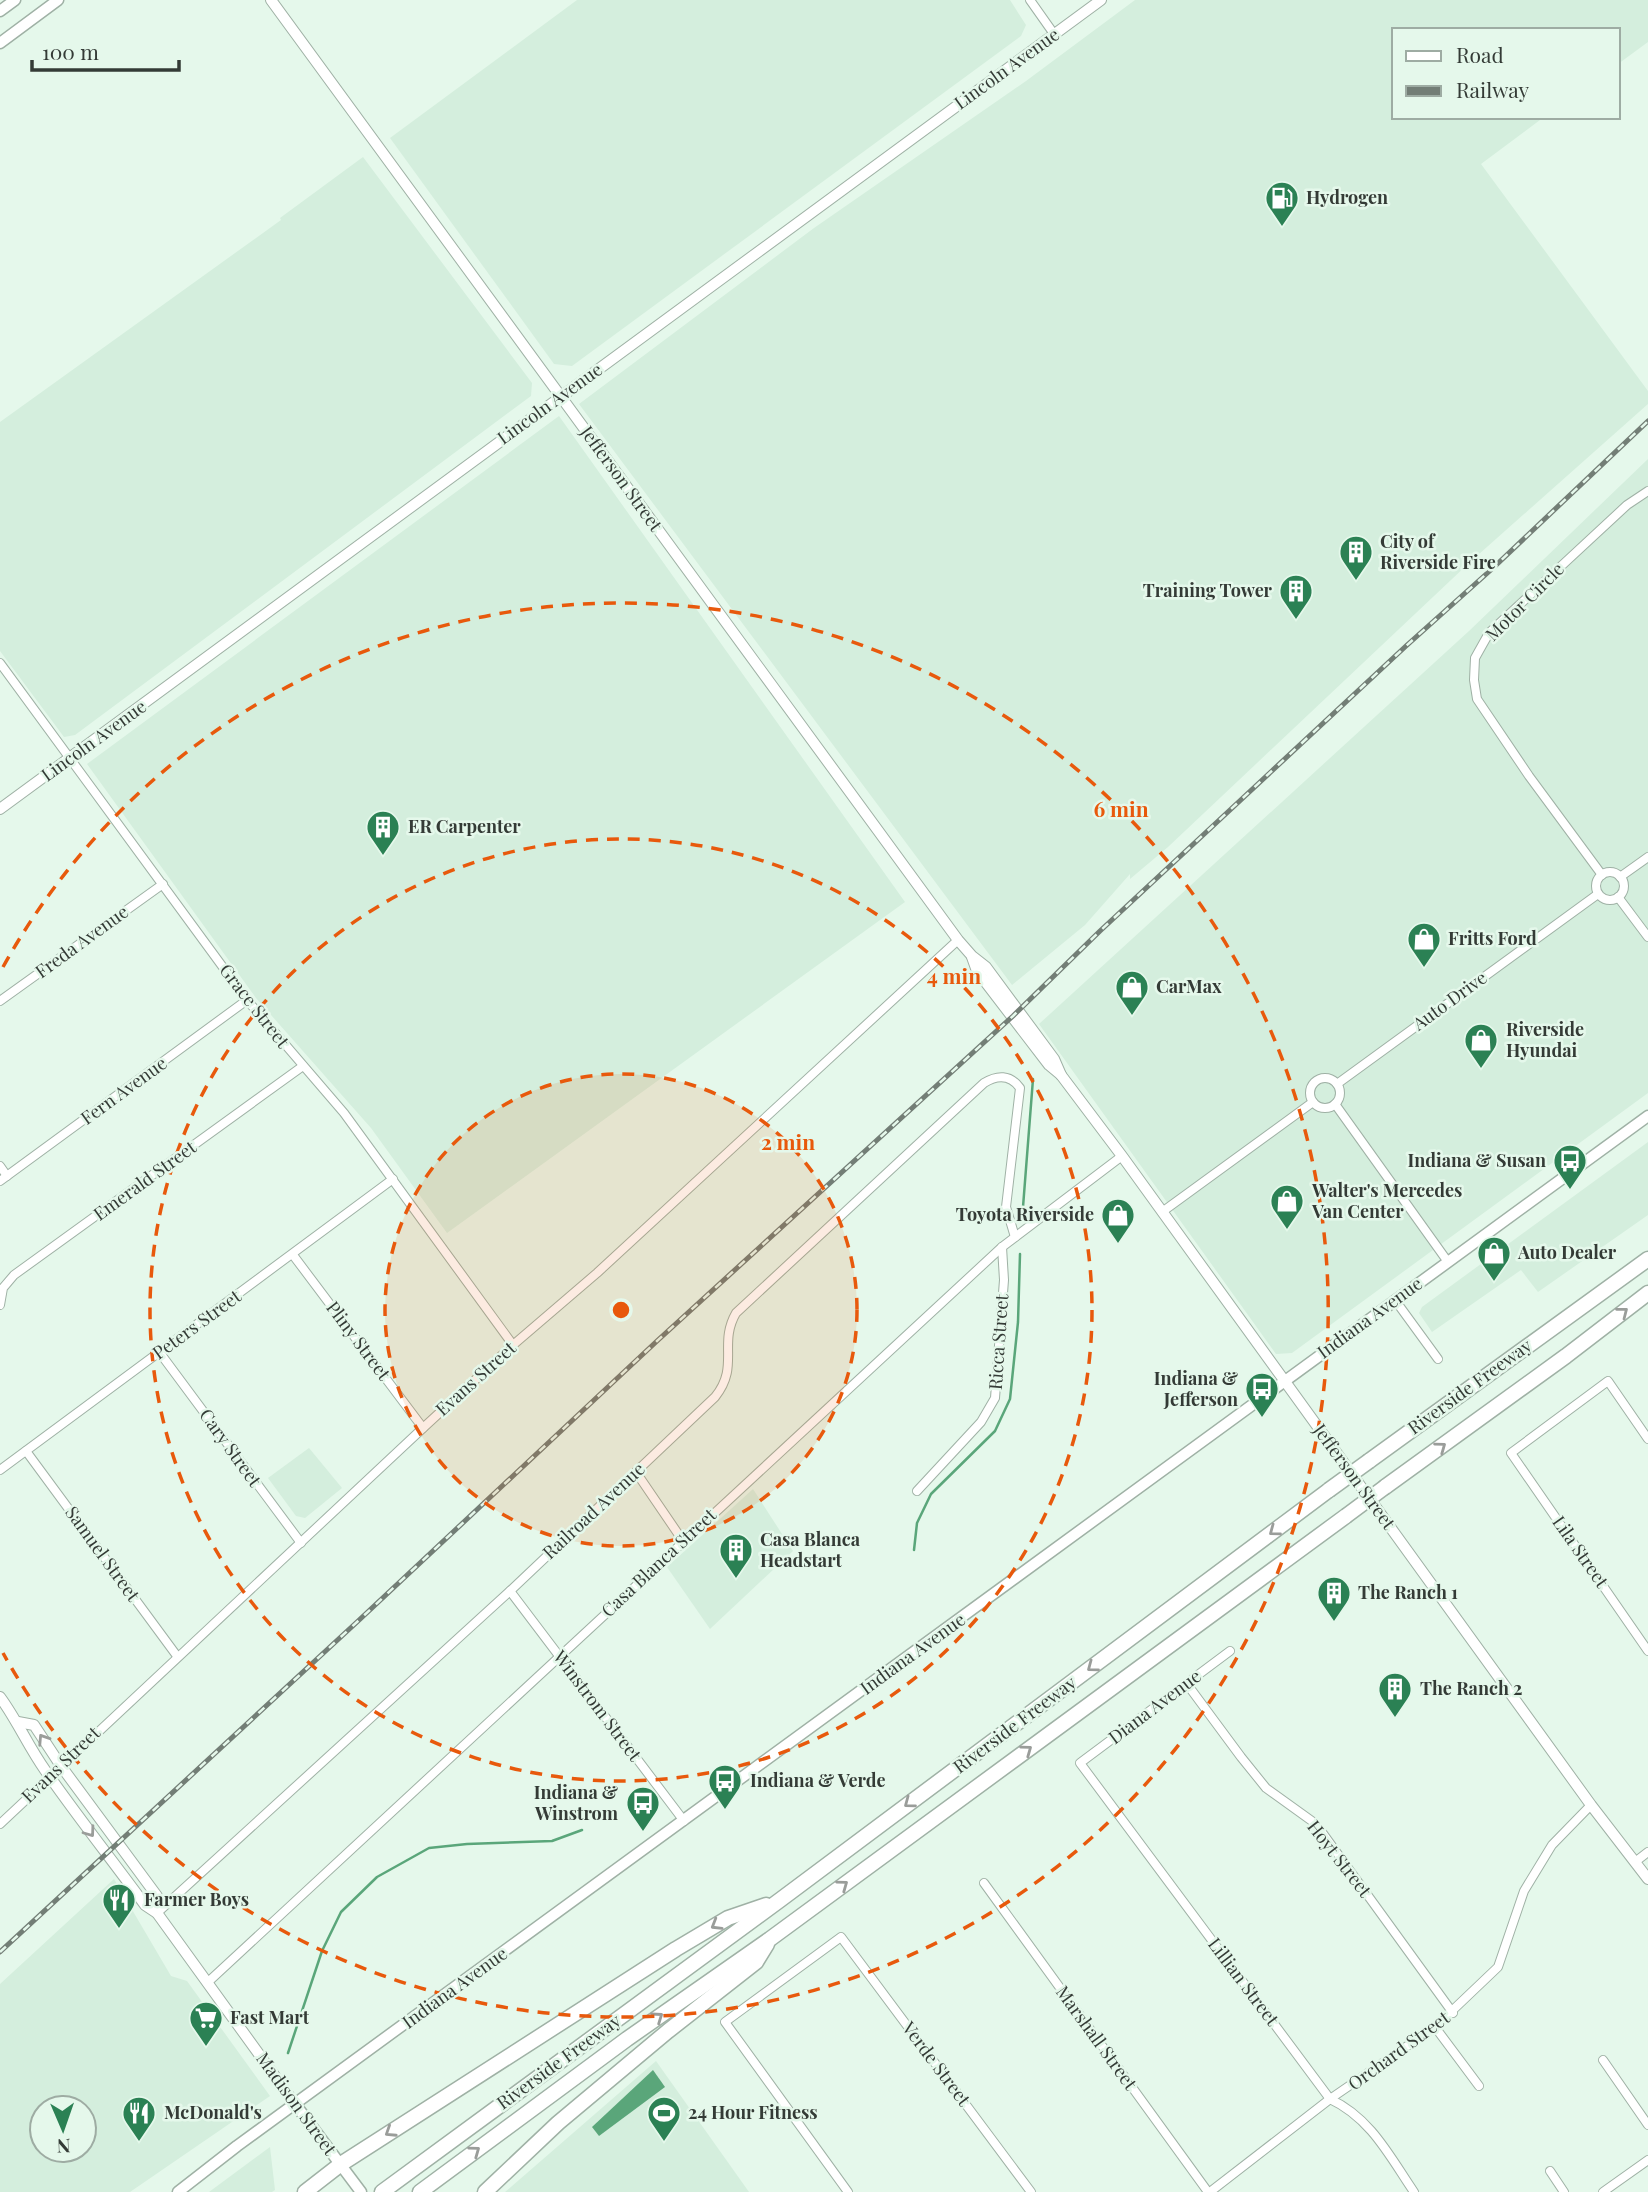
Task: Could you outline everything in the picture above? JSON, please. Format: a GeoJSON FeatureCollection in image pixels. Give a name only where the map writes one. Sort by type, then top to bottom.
{"type":"FeatureCollection","features":[{"type":"Feature","properties":{"kind":"highway","name":"Riverside Freeway"},"geometry":{"type":"LineString","coordinates":[[383,2191],[780,1900],[1329,1490],[1648,1259]]}},
{"type":"Feature","properties":{"kind":"highway","name":"Riverside Freeway"},"geometry":{"type":"LineString","coordinates":[[420,2192],[627,2039],[770,1939],[1566,1356],[1648,1293]]}},
{"type":"Feature","properties":{"kind":"highway"},"geometry":{"type":"LineString","coordinates":[[305,2192],[341,2164],[717,1924],[780,1900]]}},
{"type":"Feature","properties":{"kind":"highway"},"geometry":{"type":"LineString","coordinates":[[485,2192],[558,2123],[756,1962],[770,1939]]}},
{"type":"Feature","properties":{"kind":"main road"},"geometry":{"type":"LineString","coordinates":[[0,11],[15,0]]}},
{"type":"Feature","properties":{"kind":"main road"},"geometry":{"type":"LineString","coordinates":[[0,43],[58,0]]}},
{"type":"Feature","properties":{"kind":"main road","name":"Indiana Avenue"},"geometry":{"type":"LineString","coordinates":[[178,2192],[1648,1116]]}},
{"type":"Feature","properties":{"kind":"main road","name":"Madison Street"},"geometry":{"type":"LineString","coordinates":[[295,2104],[361,2192]]}},
{"type":"Feature","properties":{"kind":"street","name":"Jefferson Street"},"geometry":{"type":"LineString","coordinates":[[271,0],[958,940],[986,967],[1054,1059],[1061,1075],[1591,1805],[1648,1879]]}},
{"type":"Feature","properties":{"kind":"street"},"geometry":{"type":"LineString","coordinates":[[1030,0],[1055,34]]}},
{"type":"Feature","properties":{"kind":"street","name":"Lincoln Avenue"},"geometry":{"type":"LineString","coordinates":[[0,809],[1101,0]]}},
{"type":"Feature","properties":{"kind":"street","name":"Motor Circle"},"geometry":{"type":"LineString","coordinates":[[1602,875],[1477,699],[1475,657],[1489,633],[1627,505],[1648,491]]}},
{"type":"Feature","properties":{"kind":"street","name":"Grace Street"},"geometry":{"type":"LineString","coordinates":[[0,663],[247,1000],[344,1113],[513,1345]]}},
{"type":"Feature","properties":{"kind":"street"},"geometry":{"type":"LineString","coordinates":[[1620,877],[1648,857]]}},
{"type":"Feature","properties":{"kind":"street"},"geometry":{"type":"LineString","coordinates":[[1614,873],[1620,877],[1624,887],[1618,897],[1608,900],[1598,894],[1596,886],[1602,875],[1614,873]]}},
{"type":"Feature","properties":{"kind":"street","name":"Freda Avenue"},"geometry":{"type":"LineString","coordinates":[[0,1001],[163,884]]}},
{"type":"Feature","properties":{"kind":"street","name":"Auto Drive"},"geometry":{"type":"LineString","coordinates":[[1162,1212],[1313,1102],[1310,1093],[1316,1081],[1329,1079],[1337,1084],[1598,894]]}},
{"type":"Feature","properties":{"kind":"street"},"geometry":{"type":"LineString","coordinates":[[1618,897],[1648,937]]}},
{"type":"Feature","properties":{"kind":"street","name":"Evans Street"},"geometry":{"type":"LineString","coordinates":[[0,1824],[423,1428],[513,1345],[597,1273],[958,940]]}},
{"type":"Feature","properties":{"kind":"street","name":"Fern Avenue"},"geometry":{"type":"LineString","coordinates":[[4,1179],[247,1000]]}},
{"type":"Feature","properties":{"kind":"street","name":"Emerald Street"},"geometry":{"type":"LineString","coordinates":[[0,1304],[3,1287],[14,1275],[303,1066]]}},
{"type":"Feature","properties":{"kind":"street","name":"Railroad Avenue"},"geometry":{"type":"LineString","coordinates":[[157,1913],[510,1591],[715,1397],[725,1385],[729,1359],[727,1336],[736,1313],[994,1076],[1002,1076],[1016,1082],[1020,1088],[1006,1207],[1015,1237]]}},
{"type":"Feature","properties":{"kind":"street"},"geometry":{"type":"LineString","coordinates":[[1313,1102],[1321,1108],[1335,1104],[1340,1092],[1337,1084]]}},
{"type":"Feature","properties":{"kind":"street"},"geometry":{"type":"LineString","coordinates":[[1335,1104],[1448,1262]]}},
{"type":"Feature","properties":{"kind":"street","name":"Casa Blanca Street"},"geometry":{"type":"LineString","coordinates":[[207,1983],[1002,1247],[1122,1156]]}},
{"type":"Feature","properties":{"kind":"street"},"geometry":{"type":"LineString","coordinates":[[0,1166],[4,1179]]}},
{"type":"Feature","properties":{"kind":"street","name":"Peters Street"},"geometry":{"type":"LineString","coordinates":[[0,1470],[393,1180]]}},
{"type":"Feature","properties":{"kind":"street","name":"Ricca Street"},"geometry":{"type":"LineString","coordinates":[[917,1491],[981,1422],[995,1398],[1004,1280],[1002,1247]]}},
{"type":"Feature","properties":{"kind":"street","name":"Pliny Street"},"geometry":{"type":"LineString","coordinates":[[293,1255],[423,1428]]}},
{"type":"Feature","properties":{"kind":"street"},"geometry":{"type":"LineString","coordinates":[[1395,1300],[1438,1359]]}},
{"type":"Feature","properties":{"kind":"street","name":"Cary Street"},"geometry":{"type":"LineString","coordinates":[[160,1353],[301,1543]]}},
{"type":"Feature","properties":{"kind":"street","name":"Lila Street"},"geometry":{"type":"LineString","coordinates":[[1648,1439],[1608,1381],[1511,1453],[1648,1651]]}},
{"type":"Feature","properties":{"kind":"street","name":"Samuel Street"},"geometry":{"type":"LineString","coordinates":[[26,1451],[177,1656]]}},
{"type":"Feature","properties":{"kind":"street"},"geometry":{"type":"LineString","coordinates":[[635,1472],[683,1541]]}},
{"type":"Feature","properties":{"kind":"street","name":"Winstrom Street"},"geometry":{"type":"LineString","coordinates":[[510,1591],[684,1821]]}},
{"type":"Feature","properties":{"kind":"street","name":"Diana Avenue"},"geometry":{"type":"LineString","coordinates":[[1080,1763],[1230,1651]]}},
{"type":"Feature","properties":{"kind":"street","name":"Hoyt Street"},"geometry":{"type":"LineString","coordinates":[[1187,1684],[1266,1787],[1316,1824],[1453,2013]]}},
{"type":"Feature","properties":{"kind":"street","name":"Madison Street"},"geometry":{"type":"LineString","coordinates":[[0,1697],[50,1777],[145,1905],[157,1913],[295,2104]]}},
{"type":"Feature","properties":{"kind":"street","name":"Madison Street"},"geometry":{"type":"LineString","coordinates":[[18,1722],[34,1726],[157,1896],[157,1913]]}},
{"type":"Feature","properties":{"kind":"street","name":"Lillian Street"},"geometry":{"type":"LineString","coordinates":[[1080,1763],[1330,2099],[1369,2126],[1414,2192]]}},
{"type":"Feature","properties":{"kind":"street","name":"Orchard Street"},"geometry":{"type":"LineString","coordinates":[[1209,2192],[1330,2099],[1453,2013],[1498,1967],[1524,1891],[1552,1846],[1591,1805]]}},
{"type":"Feature","properties":{"kind":"street"},"geometry":{"type":"LineString","coordinates":[[1635,1861],[1648,1852]]}},
{"type":"Feature","properties":{"kind":"street","name":"Marshall Street"},"geometry":{"type":"LineString","coordinates":[[984,1883],[1209,2192]]}},
{"type":"Feature","properties":{"kind":"street","name":"Verde Street"},"geometry":{"type":"LineString","coordinates":[[848,2192],[725,2022],[841,1937],[1031,2192]]}},
{"type":"Feature","properties":{"kind":"street"},"geometry":{"type":"LineString","coordinates":[[1436,2027],[1479,2086]]}},
{"type":"Feature","properties":{"kind":"street"},"geometry":{"type":"LineString","coordinates":[[1603,2060],[1648,2125]]}},
{"type":"Feature","properties":{"kind":"street"},"geometry":{"type":"LineString","coordinates":[[1603,2192],[1648,2160]]}},
{"type":"Feature","properties":{"kind":"street"},"geometry":{"type":"LineString","coordinates":[[1550,2171],[1564,2192]]}},
{"type":"Feature","properties":{"kind":"shaded area"},"geometry":{"type":"Polygon","coordinates":[[[577,0],[1010,0],[1026,25],[1021,36],[572,366],[554,364],[390,138],[577,0]]]}},
{"type":"Feature","properties":{"kind":"shaded area"},"geometry":{"type":"Polygon","coordinates":[[[1135,0],[1648,0],[1648,42],[1620,63],[1620,28],[1392,28],[1392,119],[1541,119],[1481,164],[1648,391],[1648,404],[1469,563],[1168,847],[1130,879],[1130,874],[1085,925],[1012,985],[579,404],[814,228],[1026,81],[1135,0]]]}},
{"type":"Feature","properties":{"kind":"shaded area"},"geometry":{"type":"Polygon","coordinates":[[[363,157],[532,383],[531,396],[75,735],[64,737],[0,651],[0,422],[281,220],[280,218],[363,157]]]}},
{"type":"Feature","properties":{"kind":"shaded area"},"geometry":{"type":"Polygon","coordinates":[[[559,416],[905,902],[447,1233],[371,1128],[256,998],[87,764],[559,416]]]}},
{"type":"Feature","properties":{"kind":"shaded area"},"geometry":{"type":"Polygon","coordinates":[[[1648,459],[1648,1093],[1292,1353],[1276,1354],[1039,1024],[1469,631],[1648,459]]]}},
{"type":"Feature","properties":{"kind":"shaded area"},"geometry":{"type":"Polygon","coordinates":[[[1648,1142],[1648,1215],[1538,1292],[1521,1270],[1432,1332],[1419,1313],[1422,1307],[1648,1142]]]}},
{"type":"Feature","properties":{"kind":"shaded area"},"geometry":{"type":"Polygon","coordinates":[[[309,1448],[342,1488],[305,1518],[296,1516],[268,1478],[309,1448]]]}},
{"type":"Feature","properties":{"kind":"shaded area"},"geometry":{"type":"Polygon","coordinates":[[[753,1489],[793,1551],[710,1629],[667,1567],[753,1489]]]}},
{"type":"Feature","properties":{"kind":"shaded area"},"geometry":{"type":"Polygon","coordinates":[[[114,1879],[171,1976],[187,1981],[270,2096],[130,2192],[0,2192],[0,1984],[114,1879]]]}},
{"type":"Feature","properties":{"kind":"shaded area"},"geometry":{"type":"Polygon","coordinates":[[[656,2061],[749,2192],[505,2192],[656,2061]]]}},
{"type":"Feature","properties":{"kind":"shaded area"},"geometry":{"type":"Polygon","coordinates":[[[653,2070],[665,2087],[599,2136],[592,2127],[653,2070]]]}},
{"type":"Feature","properties":{"kind":"shaded area"},"geometry":{"type":"Polygon","coordinates":[[[270,2147],[275,2190],[209,2192],[270,2147]]]}},
{"type":"Feature","properties":{"kind":"waterway"},"geometry":{"type":"LineString","coordinates":[[1023,1207],[1033,1079]]}},
{"type":"Feature","properties":{"kind":"waterway"},"geometry":{"type":"LineString","coordinates":[[914,1550],[917,1523],[931,1494],[995,1431],[1010,1399],[1018,1322],[1020,1254]]}},
{"type":"Feature","properties":{"kind":"waterway"},"geometry":{"type":"LineString","coordinates":[[288,2053],[322,1951],[341,1912],[377,1877],[429,1848],[552,1841],[582,1830]]}},
{"type":"Feature","properties":{"kind":"railway"},"geometry":{"type":"LineString","coordinates":[[0,1952],[657,1341],[1013,1016],[1100,931],[1648,421]]}},
{"type":"Feature","properties":{"kind":"place","name":"Hydrogen"},"geometry":{"type":"Point","coordinates":[1282,228]}},
{"type":"Feature","properties":{"kind":"place","name":"City of Riverside Fire"},"geometry":{"type":"Point","coordinates":[1356,582]}},
{"type":"Feature","properties":{"kind":"place","name":"Training Tower"},"geometry":{"type":"Point","coordinates":[1296,621]}},
{"type":"Feature","properties":{"kind":"place","name":"ER Carpenter"},"geometry":{"type":"Point","coordinates":[383,857]}},
{"type":"Feature","properties":{"kind":"place","name":"Fritts Ford"},"geometry":{"type":"Point","coordinates":[1424,969]}},
{"type":"Feature","properties":{"kind":"place","name":"CarMax"},"geometry":{"type":"Point","coordinates":[1132,1017]}},
{"type":"Feature","properties":{"kind":"place","name":"Riverside Hyundai"},"geometry":{"type":"Point","coordinates":[1481,1070]}},
{"type":"Feature","properties":{"kind":"place","name":"Indiana & Susan"},"geometry":{"type":"Point","coordinates":[1570,1191]}},
{"type":"Feature","properties":{"kind":"place","name":"Walter's Mercedes Van Center"},"geometry":{"type":"Point","coordinates":[1287,1231]}},
{"type":"Feature","properties":{"kind":"place","name":"Toyota Riverside"},"geometry":{"type":"Point","coordinates":[1118,1245]}},
{"type":"Feature","properties":{"kind":"place","name":"Auto Dealer"},"geometry":{"type":"Point","coordinates":[1494,1283]}},
{"type":"Feature","properties":{"kind":"place","name":"Indiana & Jefferson"},"geometry":{"type":"Point","coordinates":[1262,1419]}},
{"type":"Feature","properties":{"kind":"place","name":"Casa Blanca Headstart"},"geometry":{"type":"Point","coordinates":[736,1580]}},
{"type":"Feature","properties":{"kind":"place","name":"The Ranch 1"},"geometry":{"type":"Point","coordinates":[1334,1623]}},
{"type":"Feature","properties":{"kind":"place","name":"The Ranch 2"},"geometry":{"type":"Point","coordinates":[1395,1719]}},
{"type":"Feature","properties":{"kind":"place","name":"Indiana & Verde"},"geometry":{"type":"Point","coordinates":[725,1811]}},
{"type":"Feature","properties":{"kind":"place","name":"Indiana & Winstrom"},"geometry":{"type":"Point","coordinates":[643,1833]}},
{"type":"Feature","properties":{"kind":"place","name":"Farmer Boys"},"geometry":{"type":"Point","coordinates":[119,1930]}},
{"type":"Feature","properties":{"kind":"place","name":"Fast Mart"},"geometry":{"type":"Point","coordinates":[206,2048]}},
{"type":"Feature","properties":{"kind":"place","name":"McDonald's"},"geometry":{"type":"Point","coordinates":[139,2143]}},
{"type":"Feature","properties":{"kind":"place","name":"24 Hour Fitness"},"geometry":{"type":"Point","coordinates":[664,2143]}}]}
